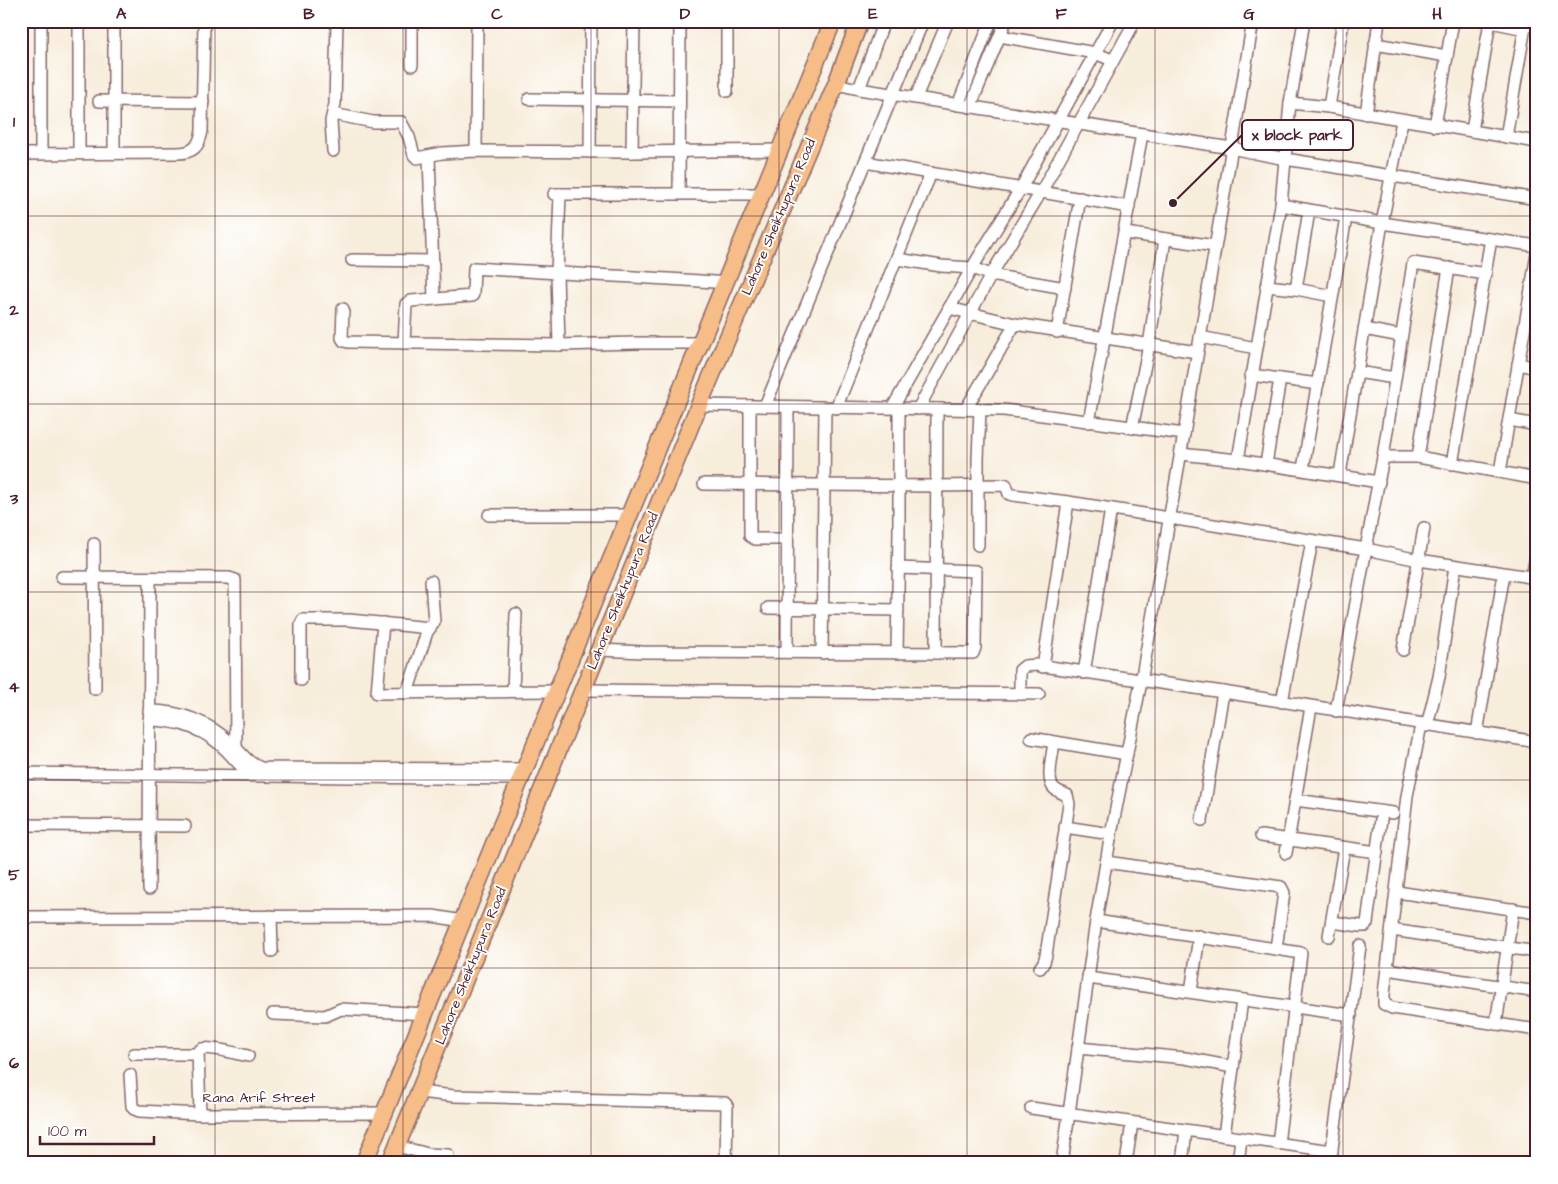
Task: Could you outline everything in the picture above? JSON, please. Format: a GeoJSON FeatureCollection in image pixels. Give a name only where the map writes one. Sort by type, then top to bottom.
{"type":"FeatureCollection","features":[{"type":"Feature","properties":{"kind":"highway","name":"Lahore Sheikhupura Road"},"geometry":{"type":"LineString","coordinates":[[364,1163],[556,691],[833,21]]}},
{"type":"Feature","properties":{"kind":"highway","name":"Lahore Sheikhupura Road"},"geometry":{"type":"LineString","coordinates":[[390,1163],[699,405],[836,84],[860,21]]}},
{"type":"Feature","properties":{"kind":"street"},"geometry":{"type":"LineString","coordinates":[[41,21],[41,154]]}},
{"type":"Feature","properties":{"kind":"street"},"geometry":{"type":"LineString","coordinates":[[79,21],[79,153]]}},
{"type":"Feature","properties":{"kind":"street"},"geometry":{"type":"LineString","coordinates":[[114,21],[114,153]]}},
{"type":"Feature","properties":{"kind":"street"},"geometry":{"type":"LineString","coordinates":[[21,154],[177,154],[196,148],[202,132],[204,21]]}},
{"type":"Feature","properties":{"kind":"street"},"geometry":{"type":"LineString","coordinates":[[333,151],[331,121],[335,104],[337,21]]}},
{"type":"Feature","properties":{"kind":"street"},"geometry":{"type":"LineString","coordinates":[[412,21],[412,65]]}},
{"type":"Feature","properties":{"kind":"street"},"geometry":{"type":"LineString","coordinates":[[476,151],[477,21]]}},
{"type":"Feature","properties":{"kind":"street"},"geometry":{"type":"LineString","coordinates":[[590,152],[591,21]]}},
{"type":"Feature","properties":{"kind":"street"},"geometry":{"type":"LineString","coordinates":[[632,152],[634,21]]}},
{"type":"Feature","properties":{"kind":"street"},"geometry":{"type":"LineString","coordinates":[[679,193],[680,21]]}},
{"type":"Feature","properties":{"kind":"street"},"geometry":{"type":"LineString","coordinates":[[727,21],[727,91]]}},
{"type":"Feature","properties":{"kind":"street"},"geometry":{"type":"LineString","coordinates":[[859,89],[884,21]]}},
{"type":"Feature","properties":{"kind":"street"},"geometry":{"type":"LineString","coordinates":[[765,406],[923,21]]}},
{"type":"Feature","properties":{"kind":"street"},"geometry":{"type":"LineString","coordinates":[[916,97],[948,21]]}},
{"type":"Feature","properties":{"kind":"street"},"geometry":{"type":"LineString","coordinates":[[958,105],[991,21]]}},
{"type":"Feature","properties":{"kind":"street"},"geometry":{"type":"LineString","coordinates":[[970,107],[1006,21]]}},
{"type":"Feature","properties":{"kind":"street"},"geometry":{"type":"LineString","coordinates":[[897,653],[899,485],[896,408],[949,308],[1021,188],[1112,21]]}},
{"type":"Feature","properties":{"kind":"street"},"geometry":{"type":"LineString","coordinates":[[918,409],[969,314],[1041,192],[1135,21]]}},
{"type":"Feature","properties":{"kind":"street"},"geometry":{"type":"LineString","coordinates":[[1062,1163],[1096,921],[1141,682],[1184,434],[1252,21]]}},
{"type":"Feature","properties":{"kind":"street"},"geometry":{"type":"LineString","coordinates":[[1238,460],[1280,205],[1290,103],[1304,21]]}},
{"type":"Feature","properties":{"kind":"street"},"geometry":{"type":"LineString","coordinates":[[1329,108],[1343,21]]}},
{"type":"Feature","properties":{"kind":"street"},"geometry":{"type":"LineString","coordinates":[[1366,114],[1379,21]]}},
{"type":"Feature","properties":{"kind":"street"},"geometry":{"type":"LineString","coordinates":[[1435,126],[1453,21]]}},
{"type":"Feature","properties":{"kind":"street"},"geometry":{"type":"LineString","coordinates":[[1472,131],[1489,21],[1526,25],[1506,137]]}},
{"type":"Feature","properties":{"kind":"street"},"geometry":{"type":"LineString","coordinates":[[1000,36],[1095,52],[1112,60]]}},
{"type":"Feature","properties":{"kind":"street"},"geometry":{"type":"LineString","coordinates":[[1375,44],[1447,56]]}},
{"type":"Feature","properties":{"kind":"street"},"geometry":{"type":"LineString","coordinates":[[836,84],[893,95],[916,97],[1537,199]]}},
{"type":"Feature","properties":{"kind":"street"},"geometry":{"type":"LineString","coordinates":[[529,99],[679,101]]}},
{"type":"Feature","properties":{"kind":"street"},"geometry":{"type":"LineString","coordinates":[[99,101],[203,102]]}},
{"type":"Feature","properties":{"kind":"street"},"geometry":{"type":"LineString","coordinates":[[1290,103],[1537,142]]}},
{"type":"Feature","properties":{"kind":"street"},"geometry":{"type":"LineString","coordinates":[[333,114],[373,122],[401,122],[409,137],[414,156],[418,158],[476,151],[632,152],[781,150]]}},
{"type":"Feature","properties":{"kind":"street"},"geometry":{"type":"LineString","coordinates":[[1340,474],[1382,223],[1402,120]]}},
{"type":"Feature","properties":{"kind":"street"},"geometry":{"type":"LineString","coordinates":[[1089,422],[1142,134]]}},
{"type":"Feature","properties":{"kind":"street"},"geometry":{"type":"LineString","coordinates":[[428,156],[434,299]]}},
{"type":"Feature","properties":{"kind":"street"},"geometry":{"type":"LineString","coordinates":[[865,162],[1129,207]]}},
{"type":"Feature","properties":{"kind":"street"},"geometry":{"type":"LineString","coordinates":[[822,652],[824,484],[831,408],[898,259],[931,173]]}},
{"type":"Feature","properties":{"kind":"street"},"geometry":{"type":"LineString","coordinates":[[559,345],[557,194],[763,194]]}},
{"type":"Feature","properties":{"kind":"street"},"geometry":{"type":"LineString","coordinates":[[1057,332],[1080,198]]}},
{"type":"Feature","properties":{"kind":"street"},"geometry":{"type":"LineString","coordinates":[[1280,205],[1382,223],[1537,246]]}},
{"type":"Feature","properties":{"kind":"street"},"geometry":{"type":"LineString","coordinates":[[1296,289],[1309,211]]}},
{"type":"Feature","properties":{"kind":"street"},"geometry":{"type":"LineString","coordinates":[[1303,469],[1346,217]]}},
{"type":"Feature","properties":{"kind":"street"},"geometry":{"type":"LineString","coordinates":[[1125,233],[1215,246]]}},
{"type":"Feature","properties":{"kind":"street"},"geometry":{"type":"LineString","coordinates":[[1132,428],[1149,345],[1165,239]]}},
{"type":"Feature","properties":{"kind":"street"},"geometry":{"type":"LineString","coordinates":[[1452,464],[1491,239]]}},
{"type":"Feature","properties":{"kind":"street"},"geometry":{"type":"LineString","coordinates":[[1500,472],[1518,364],[1532,318],[1537,254]]}},
{"type":"Feature","properties":{"kind":"street"},"geometry":{"type":"LineString","coordinates":[[898,259],[941,266],[972,268],[991,275],[1065,288]]}},
{"type":"Feature","properties":{"kind":"street"},"geometry":{"type":"LineString","coordinates":[[352,260],[433,261]]}},
{"type":"Feature","properties":{"kind":"street"},"geometry":{"type":"LineString","coordinates":[[1336,711],[1379,482],[1413,263],[1486,274]]}},
{"type":"Feature","properties":{"kind":"street"},"geometry":{"type":"LineString","coordinates":[[404,343],[406,304],[409,302],[472,296],[474,268],[557,274],[639,276],[726,283]]}},
{"type":"Feature","properties":{"kind":"street"},"geometry":{"type":"LineString","coordinates":[[1418,457],[1448,268]]}},
{"type":"Feature","properties":{"kind":"street"},"geometry":{"type":"LineString","coordinates":[[1266,286],[1296,289],[1332,296]]}},
{"type":"Feature","properties":{"kind":"street"},"geometry":{"type":"LineString","coordinates":[[949,308],[969,314],[1057,332],[1197,352]]}},
{"type":"Feature","properties":{"kind":"street"},"geometry":{"type":"LineString","coordinates":[[343,309],[342,338],[344,341],[559,345],[701,344]]}},
{"type":"Feature","properties":{"kind":"street"},"geometry":{"type":"LineString","coordinates":[[966,409],[1015,324]]}},
{"type":"Feature","properties":{"kind":"street"},"geometry":{"type":"LineString","coordinates":[[1364,329],[1401,336]]}},
{"type":"Feature","properties":{"kind":"street"},"geometry":{"type":"LineString","coordinates":[[1200,337],[1256,348]]}},
{"type":"Feature","properties":{"kind":"street"},"geometry":{"type":"LineString","coordinates":[[1518,364],[1537,368]]}},
{"type":"Feature","properties":{"kind":"street"},"geometry":{"type":"LineString","coordinates":[[1357,372],[1394,378]]}},
{"type":"Feature","properties":{"kind":"street"},"geometry":{"type":"LineString","coordinates":[[1251,375],[1318,384]]}},
{"type":"Feature","properties":{"kind":"street"},"geometry":{"type":"LineString","coordinates":[[1266,464],[1280,379]]}},
{"type":"Feature","properties":{"kind":"street"},"geometry":{"type":"LineString","coordinates":[[699,405],[1004,410],[1184,434]]}},
{"type":"Feature","properties":{"kind":"street"},"geometry":{"type":"LineString","coordinates":[[750,406],[750,537],[755,539],[787,539]]}},
{"type":"Feature","properties":{"kind":"street"},"geometry":{"type":"LineString","coordinates":[[787,652],[788,407]]}},
{"type":"Feature","properties":{"kind":"street"},"geometry":{"type":"LineString","coordinates":[[936,653],[937,409]]}},
{"type":"Feature","properties":{"kind":"street"},"geometry":{"type":"LineString","coordinates":[[978,544],[980,409]]}},
{"type":"Feature","properties":{"kind":"street"},"geometry":{"type":"LineString","coordinates":[[1509,420],[1537,425]]}},
{"type":"Feature","properties":{"kind":"street"},"geometry":{"type":"LineString","coordinates":[[1180,454],[1340,474],[1379,482]]}},
{"type":"Feature","properties":{"kind":"street"},"geometry":{"type":"LineString","coordinates":[[1383,457],[1418,457],[1537,479]]}},
{"type":"Feature","properties":{"kind":"street"},"geometry":{"type":"LineString","coordinates":[[704,484],[937,486],[1003,484],[1006,485],[1009,494],[1013,496],[1068,502],[1366,549],[1419,560],[1534,578],[1537,551]]}},
{"type":"Feature","properties":{"kind":"street"},"geometry":{"type":"LineString","coordinates":[[1043,667],[1068,502]]}},
{"type":"Feature","properties":{"kind":"street"},"geometry":{"type":"LineString","coordinates":[[1084,673],[1111,509]]}},
{"type":"Feature","properties":{"kind":"street"},"geometry":{"type":"LineString","coordinates":[[489,514],[630,515]]}},
{"type":"Feature","properties":{"kind":"street"},"geometry":{"type":"LineString","coordinates":[[1403,650],[1424,528]]}},
{"type":"Feature","properties":{"kind":"street"},"geometry":{"type":"LineString","coordinates":[[1282,702],[1312,541]]}},
{"type":"Feature","properties":{"kind":"street"},"geometry":{"type":"LineString","coordinates":[[94,544],[95,689]]}},
{"type":"Feature","properties":{"kind":"street"},"geometry":{"type":"LineString","coordinates":[[1455,566],[1439,677],[1424,725],[1408,791],[1383,1000],[1388,1007],[1537,1030]]}},
{"type":"Feature","properties":{"kind":"street"},"geometry":{"type":"LineString","coordinates":[[600,650],[643,652],[897,653],[972,653],[975,651],[975,570],[898,568]]}},
{"type":"Feature","properties":{"kind":"street"},"geometry":{"type":"LineString","coordinates":[[1477,733],[1504,574]]}},
{"type":"Feature","properties":{"kind":"street"},"geometry":{"type":"LineString","coordinates":[[62,577],[229,578],[236,581],[236,748]]}},
{"type":"Feature","properties":{"kind":"street"},"geometry":{"type":"LineString","coordinates":[[149,889],[149,775],[153,716],[153,578]]}},
{"type":"Feature","properties":{"kind":"street"},"geometry":{"type":"LineString","coordinates":[[407,693],[434,620],[431,581]]}},
{"type":"Feature","properties":{"kind":"street"},"geometry":{"type":"LineString","coordinates":[[768,608],[898,610]]}},
{"type":"Feature","properties":{"kind":"street"},"geometry":{"type":"LineString","coordinates":[[513,692],[516,614]]}},
{"type":"Feature","properties":{"kind":"street"},"geometry":{"type":"LineString","coordinates":[[301,680],[302,621],[349,620],[430,628]]}},
{"type":"Feature","properties":{"kind":"street"},"geometry":{"type":"LineString","coordinates":[[383,623],[376,692],[556,691]]}},
{"type":"Feature","properties":{"kind":"street"},"geometry":{"type":"LineString","coordinates":[[1020,694],[1021,668],[1028,665],[1223,692],[1537,742]]}},
{"type":"Feature","properties":{"kind":"street"},"geometry":{"type":"LineString","coordinates":[[583,690],[1039,694]]}},
{"type":"Feature","properties":{"kind":"street"},"geometry":{"type":"LineString","coordinates":[[1202,820],[1223,692]]}},
{"type":"Feature","properties":{"kind":"street"},"geometry":{"type":"LineString","coordinates":[[1286,853],[1311,707]]}},
{"type":"Feature","properties":{"kind":"street"},"geometry":{"type":"LineString","coordinates":[[153,716],[175,712],[192,718],[224,737],[250,763],[264,768],[522,774]]}},
{"type":"Feature","properties":{"kind":"street"},"geometry":{"type":"LineString","coordinates":[[153,716],[177,722],[202,732],[221,746],[244,770],[256,776]]}},
{"type":"Feature","properties":{"kind":"street"},"geometry":{"type":"LineString","coordinates":[[1030,738],[1127,754]]}},
{"type":"Feature","properties":{"kind":"street"},"geometry":{"type":"LineString","coordinates":[[1040,968],[1046,955],[1068,798],[1067,795],[1054,789],[1050,779],[1054,742]]}},
{"type":"Feature","properties":{"kind":"street"},"geometry":{"type":"LineString","coordinates":[[21,773],[256,776],[522,774]]}},
{"type":"Feature","properties":{"kind":"street"},"geometry":{"type":"LineString","coordinates":[[1295,800],[1387,813],[1377,852],[1366,925],[1360,926],[1332,922]]}},
{"type":"Feature","properties":{"kind":"street"},"geometry":{"type":"LineString","coordinates":[[21,825],[185,826]]}},
{"type":"Feature","properties":{"kind":"street"},"geometry":{"type":"LineString","coordinates":[[1065,827],[1111,834]]}},
{"type":"Feature","properties":{"kind":"street"},"geometry":{"type":"LineString","coordinates":[[1261,836],[1377,852]]}},
{"type":"Feature","properties":{"kind":"street"},"geometry":{"type":"LineString","coordinates":[[1329,936],[1344,848]]}},
{"type":"Feature","properties":{"kind":"street"},"geometry":{"type":"LineString","coordinates":[[1106,862],[1281,887],[1284,892],[1276,948]]}},
{"type":"Feature","properties":{"kind":"street"},"geometry":{"type":"LineString","coordinates":[[1397,892],[1537,913]]}},
{"type":"Feature","properties":{"kind":"street"},"geometry":{"type":"LineString","coordinates":[[1496,1024],[1512,909]]}},
{"type":"Feature","properties":{"kind":"street"},"geometry":{"type":"LineString","coordinates":[[271,916],[272,951]]}},
{"type":"Feature","properties":{"kind":"street"},"geometry":{"type":"LineString","coordinates":[[21,917],[433,916],[462,921]]}},
{"type":"Feature","properties":{"kind":"street"},"geometry":{"type":"LineString","coordinates":[[1096,921],[1298,951],[1302,954],[1278,1144]]}},
{"type":"Feature","properties":{"kind":"street"},"geometry":{"type":"LineString","coordinates":[[1392,930],[1537,952]]}},
{"type":"Feature","properties":{"kind":"street"},"geometry":{"type":"LineString","coordinates":[[1191,992],[1199,936]]}},
{"type":"Feature","properties":{"kind":"street"},"geometry":{"type":"LineString","coordinates":[[1330,1163],[1360,946]]}},
{"type":"Feature","properties":{"kind":"street"},"geometry":{"type":"LineString","coordinates":[[1387,969],[1537,992]]}},
{"type":"Feature","properties":{"kind":"street"},"geometry":{"type":"LineString","coordinates":[[1088,978],[1351,1015]]}},
{"type":"Feature","properties":{"kind":"street"},"geometry":{"type":"LineString","coordinates":[[1224,1136],[1242,1000]]}},
{"type":"Feature","properties":{"kind":"street"},"geometry":{"type":"LineString","coordinates":[[273,1014],[325,1016],[341,1010],[425,1014]]}},
{"type":"Feature","properties":{"kind":"street"},"geometry":{"type":"LineString","coordinates":[[1078,1048],[1186,1058],[1233,1067]]}},
{"type":"Feature","properties":{"kind":"street"},"geometry":{"type":"LineString","coordinates":[[134,1054],[196,1054],[202,1049],[217,1049],[248,1056]]}},
{"type":"Feature","properties":{"kind":"street"},"geometry":{"type":"LineString","coordinates":[[198,1052],[200,1114]]}},
{"type":"Feature","properties":{"kind":"street","name":"Rana Arif Street"},"geometry":{"type":"LineString","coordinates":[[130,1076],[132,1106],[140,1111],[200,1114],[384,1113]]}},
{"type":"Feature","properties":{"kind":"street"},"geometry":{"type":"LineString","coordinates":[[419,1092],[454,1096],[724,1103],[727,1106],[726,1163]]}},
{"type":"Feature","properties":{"kind":"street"},"geometry":{"type":"LineString","coordinates":[[1031,1108],[1332,1151]]}},
{"type":"Feature","properties":{"kind":"street"},"geometry":{"type":"LineString","coordinates":[[1126,1163],[1132,1123]]}},
{"type":"Feature","properties":{"kind":"street"},"geometry":{"type":"LineString","coordinates":[[1182,1163],[1186,1131]]}},
{"type":"Feature","properties":{"kind":"street"},"geometry":{"type":"LineString","coordinates":[[1238,1163],[1241,1139]]}},
{"type":"Feature","properties":{"kind":"street"},"geometry":{"type":"LineString","coordinates":[[397,1146],[428,1154],[448,1155],[449,1163]]}},
{"type":"Feature","properties":{"kind":"place","name":"x block park"},"geometry":{"type":"Point","coordinates":[1173,203]}}]}
